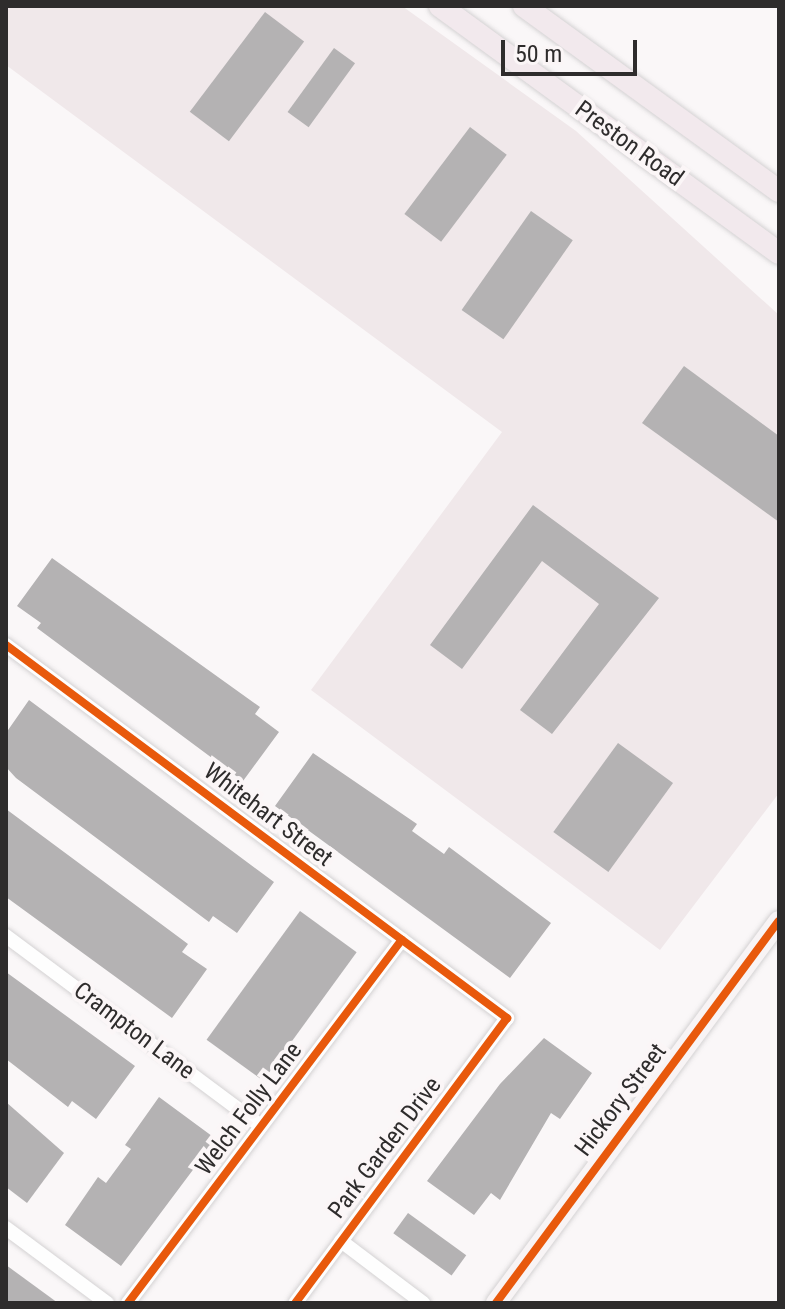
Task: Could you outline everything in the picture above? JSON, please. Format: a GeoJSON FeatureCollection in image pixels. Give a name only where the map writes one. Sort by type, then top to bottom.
{"type":"FeatureCollection","features":[{"type":"Feature","properties":{"kind":"main road","name":"Preston Road"},"geometry":{"type":"LineString","coordinates":[[440,6],[779,253]]}},
{"type":"Feature","properties":{"kind":"main road"},"geometry":{"type":"LineString","coordinates":[[524,6],[779,191]]}},
{"type":"Feature","properties":{"kind":"street","name":"Whitehart Street"},"geometry":{"type":"LineString","coordinates":[[6,645],[507,1018]]}},
{"type":"Feature","properties":{"kind":"street","name":"Hickory Street"},"geometry":{"type":"LineString","coordinates":[[496,1303],[779,921]]}},
{"type":"Feature","properties":{"kind":"street","name":"Crampton Lane"},"geometry":{"type":"LineString","coordinates":[[6,936],[261,1126]]}},
{"type":"Feature","properties":{"kind":"street","name":"Welch Folly Lane"},"geometry":{"type":"LineString","coordinates":[[128,1303],[402,940]]}},
{"type":"Feature","properties":{"kind":"street","name":"Park Garden Drive"},"geometry":{"type":"LineString","coordinates":[[295,1303],[507,1018]]}},
{"type":"Feature","properties":{"kind":"street"},"geometry":{"type":"LineString","coordinates":[[6,1228],[107,1303]]}},
{"type":"Feature","properties":{"kind":"street"},"geometry":{"type":"LineString","coordinates":[[341,1241],[423,1303]]}},
{"type":"Feature","properties":{"kind":"shaded area"},"geometry":{"type":"Polygon","coordinates":[[[6,6],[402,6],[576,131],[779,315],[779,793],[660,950],[311,690],[502,432],[6,65],[6,6]]]}},
{"type":"Feature","properties":{"kind":"building"},"geometry":{"type":"Polygon","coordinates":[[[265,12],[304,41],[229,141],[190,112],[265,12]]]}},
{"type":"Feature","properties":{"kind":"building"},"geometry":{"type":"Polygon","coordinates":[[[334,48],[355,63],[309,127],[288,112],[334,48]]]}},
{"type":"Feature","properties":{"kind":"building"},"geometry":{"type":"Polygon","coordinates":[[[470,127],[507,155],[441,242],[404,214],[470,127]]]}},
{"type":"Feature","properties":{"kind":"building"},"geometry":{"type":"Polygon","coordinates":[[[531,211],[573,240],[503,339],[462,310],[531,211]]]}},
{"type":"Feature","properties":{"kind":"building"},"geometry":{"type":"Polygon","coordinates":[[[684,366],[779,436],[779,522],[642,423],[684,366]]]}},
{"type":"Feature","properties":{"kind":"building"},"geometry":{"type":"Polygon","coordinates":[[[533,505],[659,598],[552,734],[520,710],[599,604],[542,561],[462,669],[430,645],[533,505]]]}},
{"type":"Feature","properties":{"kind":"building"},"geometry":{"type":"Polygon","coordinates":[[[52,558],[260,707],[255,714],[279,732],[243,781],[37,628],[41,623],[17,606],[52,558]]]}},
{"type":"Feature","properties":{"kind":"building"},"geometry":{"type":"Polygon","coordinates":[[[29,700],[274,882],[237,933],[213,916],[209,922],[16,778],[6,767],[6,733],[29,700]]]}},
{"type":"Feature","properties":{"kind":"building"},"geometry":{"type":"Polygon","coordinates":[[[618,743],[673,783],[608,872],[553,832],[618,743]]]}},
{"type":"Feature","properties":{"kind":"building"},"geometry":{"type":"Polygon","coordinates":[[[313,753],[417,824],[412,831],[444,854],[449,847],[551,923],[510,978],[275,806],[313,753]]]}},
{"type":"Feature","properties":{"kind":"building"},"geometry":{"type":"Polygon","coordinates":[[[6,809],[188,944],[182,952],[207,969],[172,1018],[6,897],[6,809]]]}},
{"type":"Feature","properties":{"kind":"building"},"geometry":{"type":"Polygon","coordinates":[[[300,911],[357,952],[263,1081],[207,1040],[300,911]]]}},
{"type":"Feature","properties":{"kind":"building"},"geometry":{"type":"Polygon","coordinates":[[[6,972],[135,1066],[96,1119],[72,1101],[68,1107],[6,1059],[6,972]]]}},
{"type":"Feature","properties":{"kind":"building"},"geometry":{"type":"Polygon","coordinates":[[[544,1038],[592,1073],[560,1119],[551,1113],[500,1200],[491,1193],[474,1215],[427,1181],[500,1084],[544,1038]]]}},
{"type":"Feature","properties":{"kind":"building"},"geometry":{"type":"Polygon","coordinates":[[[159,1097],[216,1139],[121,1266],[65,1225],[98,1177],[106,1183],[131,1149],[125,1145],[159,1097]]]}},
{"type":"Feature","properties":{"kind":"building"},"geometry":{"type":"Polygon","coordinates":[[[6,1102],[64,1153],[27,1203],[6,1187],[6,1102]]]}},
{"type":"Feature","properties":{"kind":"building"},"geometry":{"type":"Polygon","coordinates":[[[408,1213],[466,1255],[452,1276],[393,1233],[408,1213]]]}},
{"type":"Feature","properties":{"kind":"building"},"geometry":{"type":"Polygon","coordinates":[[[6,1265],[58,1303],[6,1303],[6,1265]]]}},
{"type":"Feature","properties":{"kind":"cycle path"},"geometry":{"type":"LineString","coordinates":[[6,645],[507,1018],[295,1303]]}},
{"type":"Feature","properties":{"kind":"cycle path"},"geometry":{"type":"LineString","coordinates":[[496,1303],[779,921]]}},
{"type":"Feature","properties":{"kind":"cycle path"},"geometry":{"type":"LineString","coordinates":[[128,1303],[402,940]]}}]}
